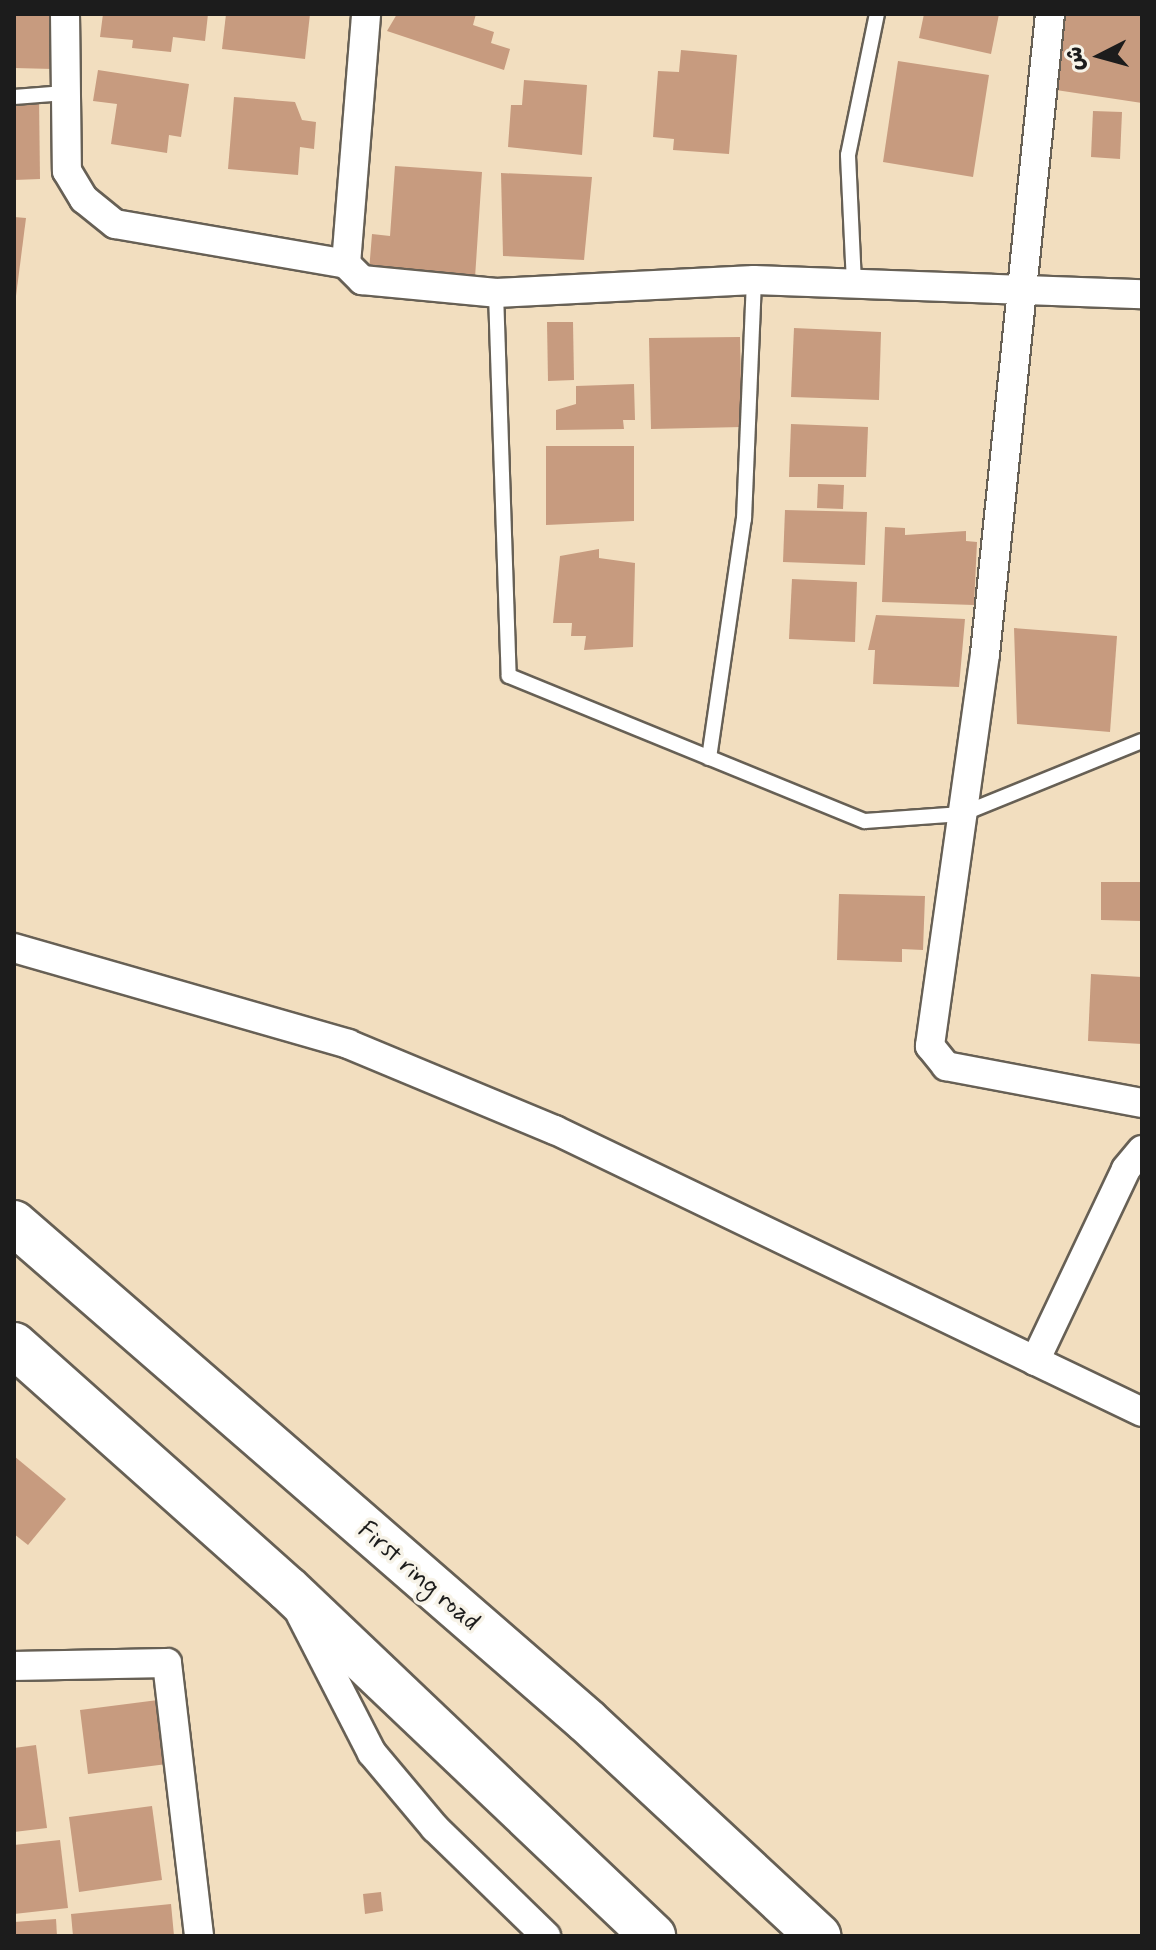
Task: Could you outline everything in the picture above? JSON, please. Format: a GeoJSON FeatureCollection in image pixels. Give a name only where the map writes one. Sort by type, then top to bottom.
{"type":"FeatureCollection","features":[{"type":"Feature","properties":{"kind":"main road","name":"First ring road"},"geometry":{"type":"LineString","coordinates":[[14,1223],[587,1721],[818,1936]]}},
{"type":"Feature","properties":{"kind":"main road"},"geometry":{"type":"LineString","coordinates":[[14,1345],[288,1589],[653,1936]]}},
{"type":"Feature","properties":{"kind":"street"},"geometry":{"type":"LineString","coordinates":[[65,14],[67,171],[84,199],[115,224],[346,264],[362,280],[496,293],[754,280],[1142,294]]}},
{"type":"Feature","properties":{"kind":"street"},"geometry":{"type":"LineString","coordinates":[[346,264],[366,14]]}},
{"type":"Feature","properties":{"kind":"street"},"geometry":{"type":"LineString","coordinates":[[1050,14],[962,814],[930,1046],[946,1066],[1142,1103]]}},
{"type":"Feature","properties":{"kind":"street"},"geometry":{"type":"LineString","coordinates":[[14,948],[348,1044],[555,1130],[1142,1412]]}},
{"type":"Feature","properties":{"kind":"street"},"geometry":{"type":"LineString","coordinates":[[1035,1361],[1126,1169],[1142,1150]]}},
{"type":"Feature","properties":{"kind":"street"},"geometry":{"type":"LineString","coordinates":[[288,1589],[372,1753],[435,1828],[546,1936]]}},
{"type":"Feature","properties":{"kind":"street"},"geometry":{"type":"LineString","coordinates":[[14,1666],[167,1663],[199,1936]]}},
{"type":"Feature","properties":{"kind":"lane"},"geometry":{"type":"LineString","coordinates":[[854,283],[848,155],[877,14]]}},
{"type":"Feature","properties":{"kind":"lane"},"geometry":{"type":"LineString","coordinates":[[14,97],[65,93]]}},
{"type":"Feature","properties":{"kind":"lane"},"geometry":{"type":"LineString","coordinates":[[709,758],[744,519],[754,280]]}},
{"type":"Feature","properties":{"kind":"lane"},"geometry":{"type":"LineString","coordinates":[[496,293],[509,676],[865,821],[962,814],[1142,741]]}},
{"type":"Feature","properties":{"kind":"building"},"geometry":{"type":"Polygon","coordinates":[[[14,14],[54,14],[53,69],[14,68],[14,14]]]}},
{"type":"Feature","properties":{"kind":"building"},"geometry":{"type":"Polygon","coordinates":[[[103,14],[208,14],[205,41],[173,37],[171,52],[132,48],[133,40],[100,37],[103,14]]]}},
{"type":"Feature","properties":{"kind":"building"},"geometry":{"type":"Polygon","coordinates":[[[226,14],[310,14],[305,59],[222,49],[226,14]]]}},
{"type":"Feature","properties":{"kind":"building"},"geometry":{"type":"Polygon","coordinates":[[[397,14],[476,14],[473,25],[494,32],[491,43],[510,49],[504,70],[387,31],[397,14]]]}},
{"type":"Feature","properties":{"kind":"building"},"geometry":{"type":"Polygon","coordinates":[[[924,14],[999,14],[991,54],[919,38],[924,14]]]}},
{"type":"Feature","properties":{"kind":"building"},"geometry":{"type":"Polygon","coordinates":[[[1060,14],[1142,14],[1142,103],[1056,90],[1060,14]]]}},
{"type":"Feature","properties":{"kind":"building"},"geometry":{"type":"Polygon","coordinates":[[[681,50],[737,55],[729,154],[673,150],[674,139],[653,137],[658,71],[679,72],[681,50]]]}},
{"type":"Feature","properties":{"kind":"building"},"geometry":{"type":"Polygon","coordinates":[[[898,61],[989,75],[973,177],[883,162],[898,61]]]}},
{"type":"Feature","properties":{"kind":"building"},"geometry":{"type":"Polygon","coordinates":[[[98,70],[189,84],[181,137],[169,135],[167,153],[111,144],[117,104],[93,101],[98,70]]]}},
{"type":"Feature","properties":{"kind":"building"},"geometry":{"type":"Polygon","coordinates":[[[524,80],[587,85],[582,155],[508,147],[511,105],[522,105],[524,80]]]}},
{"type":"Feature","properties":{"kind":"building"},"geometry":{"type":"Polygon","coordinates":[[[14,97],[39,97],[40,179],[14,180],[14,97]]]}},
{"type":"Feature","properties":{"kind":"building"},"geometry":{"type":"Polygon","coordinates":[[[234,97],[295,102],[302,120],[316,122],[314,149],[300,147],[298,175],[228,169],[234,97]]]}},
{"type":"Feature","properties":{"kind":"building"},"geometry":{"type":"Polygon","coordinates":[[[1093,111],[1122,112],[1120,159],[1091,157],[1093,111]]]}},
{"type":"Feature","properties":{"kind":"building"},"geometry":{"type":"Polygon","coordinates":[[[395,166],[482,172],[475,278],[369,271],[372,234],[390,236],[395,166]]]}},
{"type":"Feature","properties":{"kind":"building"},"geometry":{"type":"Polygon","coordinates":[[[501,173],[592,177],[584,260],[503,256],[501,173]]]}},
{"type":"Feature","properties":{"kind":"building"},"geometry":{"type":"Polygon","coordinates":[[[14,217],[26,218],[16,296],[14,296],[14,217]]]}},
{"type":"Feature","properties":{"kind":"building"},"geometry":{"type":"Polygon","coordinates":[[[547,322],[573,322],[574,380],[548,381],[547,322]]]}},
{"type":"Feature","properties":{"kind":"building"},"geometry":{"type":"Polygon","coordinates":[[[794,328],[881,332],[879,400],[791,397],[794,328]]]}},
{"type":"Feature","properties":{"kind":"building"},"geometry":{"type":"Polygon","coordinates":[[[740,337],[742,427],[651,429],[649,338],[740,337]]]}},
{"type":"Feature","properties":{"kind":"building"},"geometry":{"type":"Polygon","coordinates":[[[634,384],[635,420],[623,420],[624,429],[556,430],[556,410],[576,404],[576,386],[634,384]]]}},
{"type":"Feature","properties":{"kind":"building"},"geometry":{"type":"Polygon","coordinates":[[[791,424],[868,427],[866,477],[789,477],[791,424]]]}},
{"type":"Feature","properties":{"kind":"building"},"geometry":{"type":"Polygon","coordinates":[[[546,446],[634,446],[634,521],[546,525],[546,446]]]}},
{"type":"Feature","properties":{"kind":"building"},"geometry":{"type":"Polygon","coordinates":[[[818,484],[844,485],[843,509],[817,508],[818,484]]]}},
{"type":"Feature","properties":{"kind":"building"},"geometry":{"type":"Polygon","coordinates":[[[785,510],[867,512],[865,565],[783,562],[785,510]]]}},
{"type":"Feature","properties":{"kind":"building"},"geometry":{"type":"Polygon","coordinates":[[[885,527],[905,528],[905,535],[966,531],[966,541],[977,542],[974,605],[882,602],[885,527]]]}},
{"type":"Feature","properties":{"kind":"building"},"geometry":{"type":"Polygon","coordinates":[[[599,549],[599,558],[635,563],[633,647],[584,650],[586,636],[571,636],[572,623],[553,623],[560,556],[599,549]]]}},
{"type":"Feature","properties":{"kind":"building"},"geometry":{"type":"Polygon","coordinates":[[[792,579],[857,582],[855,642],[789,639],[792,579]]]}},
{"type":"Feature","properties":{"kind":"building"},"geometry":{"type":"Polygon","coordinates":[[[876,615],[965,619],[959,687],[873,684],[875,650],[868,650],[876,615]]]}},
{"type":"Feature","properties":{"kind":"building"},"geometry":{"type":"Polygon","coordinates":[[[1014,628],[1117,636],[1110,732],[1017,724],[1014,628]]]}},
{"type":"Feature","properties":{"kind":"building"},"geometry":{"type":"Polygon","coordinates":[[[1101,882],[1142,882],[1142,921],[1101,920],[1101,882]]]}},
{"type":"Feature","properties":{"kind":"building"},"geometry":{"type":"Polygon","coordinates":[[[839,894],[925,896],[923,950],[902,949],[902,962],[837,960],[839,894]]]}},
{"type":"Feature","properties":{"kind":"building"},"geometry":{"type":"Polygon","coordinates":[[[1091,974],[1142,977],[1142,1044],[1088,1041],[1091,974]]]}},
{"type":"Feature","properties":{"kind":"building"},"geometry":{"type":"Polygon","coordinates":[[[14,1456],[66,1499],[28,1545],[14,1534],[14,1456]]]}},
{"type":"Feature","properties":{"kind":"building"},"geometry":{"type":"Polygon","coordinates":[[[158,1700],[167,1764],[88,1774],[80,1710],[158,1700]]]}},
{"type":"Feature","properties":{"kind":"building"},"geometry":{"type":"Polygon","coordinates":[[[36,1745],[47,1828],[14,1832],[14,1748],[36,1745]]]}},
{"type":"Feature","properties":{"kind":"building"},"geometry":{"type":"Polygon","coordinates":[[[152,1806],[162,1880],[79,1892],[69,1817],[152,1806]]]}},
{"type":"Feature","properties":{"kind":"building"},"geometry":{"type":"Polygon","coordinates":[[[60,1840],[68,1908],[14,1914],[14,1845],[60,1840]]]}},
{"type":"Feature","properties":{"kind":"building"},"geometry":{"type":"Polygon","coordinates":[[[381,1892],[383,1911],[365,1914],[363,1894],[381,1892]]]}},
{"type":"Feature","properties":{"kind":"building"},"geometry":{"type":"Polygon","coordinates":[[[171,1904],[174,1936],[73,1936],[71,1914],[171,1904]]]}},
{"type":"Feature","properties":{"kind":"building"},"geometry":{"type":"Polygon","coordinates":[[[56,1919],[57,1936],[14,1936],[14,1922],[56,1919]]]}}]}
